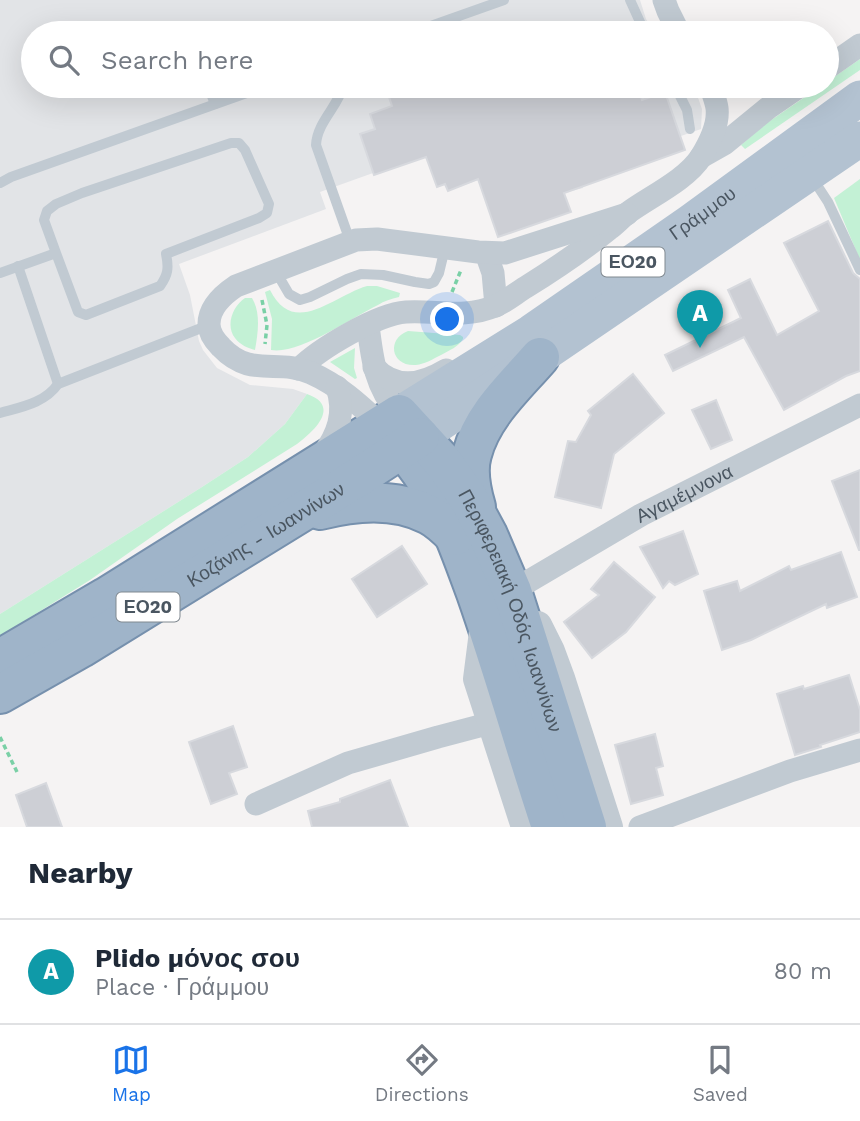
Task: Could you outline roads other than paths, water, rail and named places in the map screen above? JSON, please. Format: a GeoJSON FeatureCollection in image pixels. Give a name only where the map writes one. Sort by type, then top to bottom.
{"type":"FeatureCollection","features":[{"type":"Feature","properties":{"kind":"highway"},"geometry":{"type":"LineString","coordinates":[[294,517],[344,504],[369,502],[390,503],[466,524],[471,489],[471,455],[483,426],[536,345]]}},
{"type":"Feature","properties":{"kind":"highway","name":"Κοζάνης - Ιωαννίνων"},"geometry":{"type":"LineString","coordinates":[[0,659],[106,597],[313,467],[400,431]]}},
{"type":"Feature","properties":{"kind":"highway","name":"Κοζάνης - Ιωαννίνων"},"geometry":{"type":"LineString","coordinates":[[0,694],[81,648],[294,517],[400,431]]}},
{"type":"Feature","properties":{"kind":"highway","name":"Περιφερειακή Οδός Ιωαννίνων"},"geometry":{"type":"LineString","coordinates":[[400,431],[443,462],[466,524],[484,618],[551,827]]}},
{"type":"Feature","properties":{"kind":"highway","name":"Περιφερειακή Οδός Ιωαννίνων"},"geometry":{"type":"LineString","coordinates":[[466,524],[488,535],[512,591],[587,827]]}},
{"type":"Feature","properties":{"kind":"main road","name":"Γράμμου"},"geometry":{"type":"LineString","coordinates":[[536,345],[690,222],[860,98]]}},
{"type":"Feature","properties":{"kind":"main road","name":"Γράμμου"},"geometry":{"type":"LineString","coordinates":[[400,431],[809,174],[860,139]]}},
{"type":"Feature","properties":{"kind":"street"},"geometry":{"type":"LineString","coordinates":[[664,0],[673,21]]}},
{"type":"Feature","properties":{"kind":"street"},"geometry":{"type":"LineString","coordinates":[[839,60],[860,45]]}},
{"type":"Feature","properties":{"kind":"street"},"geometry":{"type":"LineString","coordinates":[[299,369],[320,352],[394,314],[468,313],[496,306],[564,262],[688,172],[701,157],[713,131],[717,117],[714,98]]}},
{"type":"Feature","properties":{"kind":"street"},"geometry":{"type":"LineString","coordinates":[[721,98],[729,107],[763,112]]}},
{"type":"Feature","properties":{"kind":"street"},"geometry":{"type":"LineString","coordinates":[[701,157],[724,145],[783,98]]}},
{"type":"Feature","properties":{"kind":"street"},"geometry":{"type":"LineString","coordinates":[[400,431],[337,387],[311,373],[299,369],[244,364],[228,354],[213,337],[209,325],[211,313],[222,297],[236,286],[350,241],[377,239],[505,253],[627,214]]}},
{"type":"Feature","properties":{"kind":"street"},"geometry":{"type":"LineString","coordinates":[[465,250],[493,273],[496,306]]}},
{"type":"Feature","properties":{"kind":"street"},"geometry":{"type":"LineString","coordinates":[[368,325],[374,367],[400,431]]}},
{"type":"Feature","properties":{"kind":"street"},"geometry":{"type":"LineString","coordinates":[[374,367],[391,381],[419,381],[436,376],[504,338],[536,345]]}},
{"type":"Feature","properties":{"kind":"street"},"geometry":{"type":"LineString","coordinates":[[313,467],[338,429],[342,409],[337,387]]}},
{"type":"Feature","properties":{"kind":"street","name":"Αγαμέμνονα"},"geometry":{"type":"LineString","coordinates":[[512,591],[641,515],[860,405]]}},
{"type":"Feature","properties":{"kind":"street"},"geometry":{"type":"LineString","coordinates":[[512,591],[540,628],[551,651],[609,827]]}},
{"type":"Feature","properties":{"kind":"street"},"geometry":{"type":"LineString","coordinates":[[484,618],[477,679],[525,827]]}},
{"type":"Feature","properties":{"kind":"street"},"geometry":{"type":"LineString","coordinates":[[256,804],[348,763],[491,723]]}},
{"type":"Feature","properties":{"kind":"street"},"geometry":{"type":"LineString","coordinates":[[640,827],[790,771],[860,750]]}},
{"type":"Feature","properties":{"kind":"lane"},"geometry":{"type":"LineString","coordinates":[[445,21],[504,0]]}},
{"type":"Feature","properties":{"kind":"lane"},"geometry":{"type":"LineString","coordinates":[[630,0],[640,21]]}},
{"type":"Feature","properties":{"kind":"lane"},"geometry":{"type":"LineString","coordinates":[[213,98],[215,104]]}},
{"type":"Feature","properties":{"kind":"lane"},"geometry":{"type":"LineString","coordinates":[[0,183],[232,98]]}},
{"type":"Feature","properties":{"kind":"lane"},"geometry":{"type":"LineString","coordinates":[[339,98],[320,127],[316,145],[350,241]]}},
{"type":"Feature","properties":{"kind":"lane"},"geometry":{"type":"LineString","coordinates":[[681,98],[687,110],[690,129]]}},
{"type":"Feature","properties":{"kind":"lane"},"geometry":{"type":"LineString","coordinates":[[231,143],[239,143],[245,150],[269,204],[267,213],[260,218],[166,254],[169,266],[167,276],[160,286],[86,315],[78,312],[55,253],[44,220],[47,211],[56,204],[231,143]]}},
{"type":"Feature","properties":{"kind":"lane"},"geometry":{"type":"LineString","coordinates":[[809,174],[828,202],[860,270]]}},
{"type":"Feature","properties":{"kind":"lane"},"geometry":{"type":"LineString","coordinates":[[265,274],[300,300],[361,274],[383,275],[429,284],[465,250]]}},
{"type":"Feature","properties":{"kind":"lane"},"geometry":{"type":"LineString","coordinates":[[0,273],[55,253]]}},
{"type":"Feature","properties":{"kind":"lane"},"geometry":{"type":"LineString","coordinates":[[19,266],[58,384]]}},
{"type":"Feature","properties":{"kind":"lane"},"geometry":{"type":"LineString","coordinates":[[0,413],[42,399],[58,384],[209,325]]}},
{"type":"Feature","properties":{"kind":"place","name":"Plido μόνος σου"},"geometry":{"type":"Point","coordinates":[700,348]}}]}
